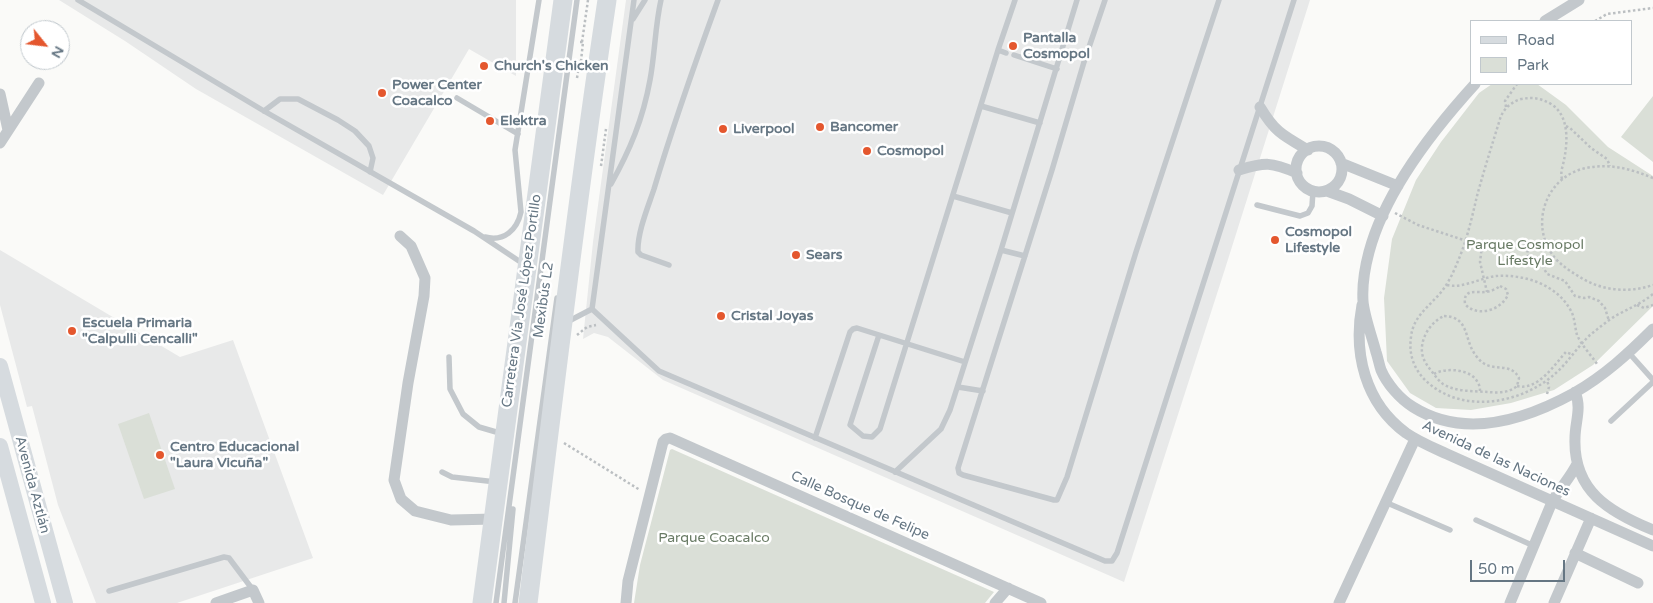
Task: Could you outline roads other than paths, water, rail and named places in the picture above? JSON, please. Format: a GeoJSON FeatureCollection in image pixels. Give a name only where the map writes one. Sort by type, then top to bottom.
{"type":"FeatureCollection","features":[{"type":"Feature","properties":{"kind":"main road","name":"Carretera Vía José López Portillo"},"geometry":{"type":"LineString","coordinates":[[482,603],[563,0]]}},
{"type":"Feature","properties":{"kind":"main road"},"geometry":{"type":"LineString","coordinates":[[528,603],[563,324],[608,0]]}},
{"type":"Feature","properties":{"kind":"street"},"geometry":{"type":"LineString","coordinates":[[1547,20],[1579,0]]}},
{"type":"Feature","properties":{"kind":"street"},"geometry":{"type":"LineString","coordinates":[[0,143],[40,83]]}},
{"type":"Feature","properties":{"kind":"street"},"geometry":{"type":"LineString","coordinates":[[1474,85],[1452,109],[1424,145],[1398,186],[1369,252],[1363,301],[1382,370],[1400,396],[1424,413],[1442,420],[1463,424],[1488,423],[1513,418],[1539,410],[1575,392],[1603,374],[1629,353],[1653,329]]}},
{"type":"Feature","properties":{"kind":"street"},"geometry":{"type":"LineString","coordinates":[[0,94],[8,130]]}},
{"type":"Feature","properties":{"kind":"street"},"geometry":{"type":"LineString","coordinates":[[1260,107],[1271,126],[1308,150]]}},
{"type":"Feature","properties":{"kind":"street"},"geometry":{"type":"LineString","coordinates":[[1314,147],[1322,147],[1336,153],[1341,163],[1342,174],[1339,181],[1334,187],[1320,192],[1306,188],[1301,183],[1297,173],[1298,162],[1302,155],[1314,147]]}},
{"type":"Feature","properties":{"kind":"street"},"geometry":{"type":"LineString","coordinates":[[1239,170],[1268,163],[1297,173]]}},
{"type":"Feature","properties":{"kind":"street"},"geometry":{"type":"LineString","coordinates":[[1341,163],[1398,186]]}},
{"type":"Feature","properties":{"kind":"street"},"geometry":{"type":"LineString","coordinates":[[1328,190],[1385,213]]}},
{"type":"Feature","properties":{"kind":"street"},"geometry":{"type":"LineString","coordinates":[[400,236],[411,246],[425,278],[424,296],[408,383],[394,480],[401,499],[416,511],[451,520],[494,519]]}},
{"type":"Feature","properties":{"kind":"street","name":"Avenida de las Naciones"},"geometry":{"type":"LineString","coordinates":[[1363,301],[1359,322],[1359,352],[1373,395],[1392,421],[1414,439],[1653,546]]}},
{"type":"Feature","properties":{"kind":"street","name":"Avenida Aztlán"},"geometry":{"type":"LineString","coordinates":[[0,366],[65,603]]}},
{"type":"Feature","properties":{"kind":"street"},"geometry":{"type":"LineString","coordinates":[[1575,392],[1579,404],[1575,437],[1578,464],[1582,478],[1590,491],[1620,516],[1653,530]]}},
{"type":"Feature","properties":{"kind":"street","name":"Calle Bosque de Felipe"},"geometry":{"type":"LineString","coordinates":[[626,603],[628,581],[663,442],[670,438],[1041,603]]}},
{"type":"Feature","properties":{"kind":"street"},"geometry":{"type":"LineString","coordinates":[[1339,603],[1414,439]]}},
{"type":"Feature","properties":{"kind":"street","name":"Avenida Aztlán"},"geometry":{"type":"LineString","coordinates":[[0,446],[3,466],[43,603]]}},
{"type":"Feature","properties":{"kind":"street"},"geometry":{"type":"LineString","coordinates":[[1510,603],[1552,502],[1558,490],[1578,464]]}},
{"type":"Feature","properties":{"kind":"street"},"geometry":{"type":"LineString","coordinates":[[1554,603],[1591,518]]}},
{"type":"Feature","properties":{"kind":"street"},"geometry":{"type":"LineString","coordinates":[[1575,553],[1638,583]]}},
{"type":"Feature","properties":{"kind":"street"},"geometry":{"type":"LineString","coordinates":[[995,603],[1008,588]]}},
{"type":"Feature","properties":{"kind":"street"},"geometry":{"type":"LineString","coordinates":[[216,603],[253,590],[258,603]]}},
{"type":"Feature","properties":{"kind":"lane"},"geometry":{"type":"LineString","coordinates":[[78,0],[264,111],[481,236],[526,266]]}},
{"type":"Feature","properties":{"kind":"lane"},"geometry":{"type":"LineString","coordinates":[[481,236],[490,239],[508,235],[520,221],[522,212],[515,150],[539,0]]}},
{"type":"Feature","properties":{"kind":"lane","name":"Mexibús L2"},"geometry":{"type":"LineString","coordinates":[[496,603],[577,0]]}},
{"type":"Feature","properties":{"kind":"lane"},"geometry":{"type":"LineString","coordinates":[[592,309],[634,0]]}},
{"type":"Feature","properties":{"kind":"lane"},"geometry":{"type":"LineString","coordinates":[[632,20],[645,0]]}},
{"type":"Feature","properties":{"kind":"lane"},"geometry":{"type":"LineString","coordinates":[[610,186],[627,156],[639,127],[650,80],[661,0]]}},
{"type":"Feature","properties":{"kind":"lane"},"geometry":{"type":"LineString","coordinates":[[669,265],[641,254],[638,252],[638,247],[668,144],[718,0]]}},
{"type":"Feature","properties":{"kind":"lane"},"geometry":{"type":"LineString","coordinates":[[879,335],[850,425],[864,436],[872,437],[880,429],[1015,0]]}},
{"type":"Feature","properties":{"kind":"lane"},"geometry":{"type":"LineString","coordinates":[[895,472],[941,429],[950,410],[1077,0]]}},
{"type":"Feature","properties":{"kind":"lane"},"geometry":{"type":"LineString","coordinates":[[1105,0],[958,468],[959,473],[963,475],[1057,500],[1067,477],[1142,236],[1219,0]]}},
{"type":"Feature","properties":{"kind":"lane"},"geometry":{"type":"LineString","coordinates":[[592,309],[659,371],[1105,561],[1112,561],[1117,554],[1294,0]]}},
{"type":"Feature","properties":{"kind":"lane"},"geometry":{"type":"LineString","coordinates":[[998,50],[1006,53]]}},
{"type":"Feature","properties":{"kind":"lane"},"geometry":{"type":"LineString","coordinates":[[1014,55],[1057,69]]}},
{"type":"Feature","properties":{"kind":"lane"},"geometry":{"type":"LineString","coordinates":[[457,98],[518,134]]}},
{"type":"Feature","properties":{"kind":"lane"},"geometry":{"type":"LineString","coordinates":[[264,111],[280,99],[298,99],[338,120],[355,131],[369,146],[373,158],[370,172]]}},
{"type":"Feature","properties":{"kind":"lane"},"geometry":{"type":"LineString","coordinates":[[981,106],[1040,123]]}},
{"type":"Feature","properties":{"kind":"lane"},"geometry":{"type":"LineString","coordinates":[[1257,205],[1300,216],[1308,213],[1312,206],[1313,191]]}},
{"type":"Feature","properties":{"kind":"lane"},"geometry":{"type":"LineString","coordinates":[[953,196],[1012,213]]}},
{"type":"Feature","properties":{"kind":"lane"},"geometry":{"type":"LineString","coordinates":[[520,203],[532,220]]}},
{"type":"Feature","properties":{"kind":"lane"},"geometry":{"type":"LineString","coordinates":[[1001,250],[1025,256]]}},
{"type":"Feature","properties":{"kind":"lane","name":"Mexibús L2"},"geometry":{"type":"LineString","coordinates":[[515,603],[558,287]]}},
{"type":"Feature","properties":{"kind":"lane"},"geometry":{"type":"LineString","coordinates":[[563,324],[592,309]]}},
{"type":"Feature","properties":{"kind":"lane"},"geometry":{"type":"LineString","coordinates":[[815,438],[850,332],[853,329],[857,328],[906,342],[965,362]]}},
{"type":"Feature","properties":{"kind":"lane"},"geometry":{"type":"LineString","coordinates":[[1611,421],[1653,381],[1629,353]]}},
{"type":"Feature","properties":{"kind":"lane"},"geometry":{"type":"LineString","coordinates":[[449,357],[450,389],[463,414],[479,427],[505,435]]}},
{"type":"Feature","properties":{"kind":"lane"},"geometry":{"type":"LineString","coordinates":[[958,387],[983,391]]}},
{"type":"Feature","properties":{"kind":"lane"},"geometry":{"type":"LineString","coordinates":[[504,603],[515,469]]}},
{"type":"Feature","properties":{"kind":"lane"},"geometry":{"type":"LineString","coordinates":[[442,472],[458,478],[498,482]]}},
{"type":"Feature","properties":{"kind":"lane"},"geometry":{"type":"LineString","coordinates":[[1385,502],[1450,530]]}},
{"type":"Feature","properties":{"kind":"lane"},"geometry":{"type":"LineString","coordinates":[[1476,520],[1534,546]]}},
{"type":"Feature","properties":{"kind":"lane"},"geometry":{"type":"LineString","coordinates":[[109,590],[224,557],[229,558],[253,590]]}},
{"type":"Feature","properties":{"kind":"place","name":"Pantalla Cosmopol"},"geometry":{"type":"Point","coordinates":[1013,46]}},
{"type":"Feature","properties":{"kind":"place","name":"Church's Chicken"},"geometry":{"type":"Point","coordinates":[484,66]}},
{"type":"Feature","properties":{"kind":"place","name":"Power Center Coacalco"},"geometry":{"type":"Point","coordinates":[382,93]}},
{"type":"Feature","properties":{"kind":"place","name":"Elektra"},"geometry":{"type":"Point","coordinates":[490,121]}},
{"type":"Feature","properties":{"kind":"place","name":"Bancomer"},"geometry":{"type":"Point","coordinates":[820,127]}},
{"type":"Feature","properties":{"kind":"place","name":"Liverpool"},"geometry":{"type":"Point","coordinates":[723,129]}},
{"type":"Feature","properties":{"kind":"place","name":"Cosmopol"},"geometry":{"type":"Point","coordinates":[867,151]}},
{"type":"Feature","properties":{"kind":"place","name":"Cosmopol Lifestyle"},"geometry":{"type":"Point","coordinates":[1275,240]}},
{"type":"Feature","properties":{"kind":"place","name":"Sears"},"geometry":{"type":"Point","coordinates":[796,255]}},
{"type":"Feature","properties":{"kind":"place","name":"Cristal Joyas"},"geometry":{"type":"Point","coordinates":[721,316]}},
{"type":"Feature","properties":{"kind":"place","name":"Escuela Primaria \"Calpulli Cencalli\""},"geometry":{"type":"Point","coordinates":[72,331]}},
{"type":"Feature","properties":{"kind":"place","name":"Centro Educacional \"Laura Vicuña\""},"geometry":{"type":"Point","coordinates":[160,455]}},
{"type":"Feature","properties":{"kind":"park label","name":"Parque Cosmopol Lifestyle"},"geometry":{"type":"Point","coordinates":[1525,254]}},
{"type":"Feature","properties":{"kind":"park label","name":"Parque Coacalco"},"geometry":{"type":"Point","coordinates":[714,538]}}]}
